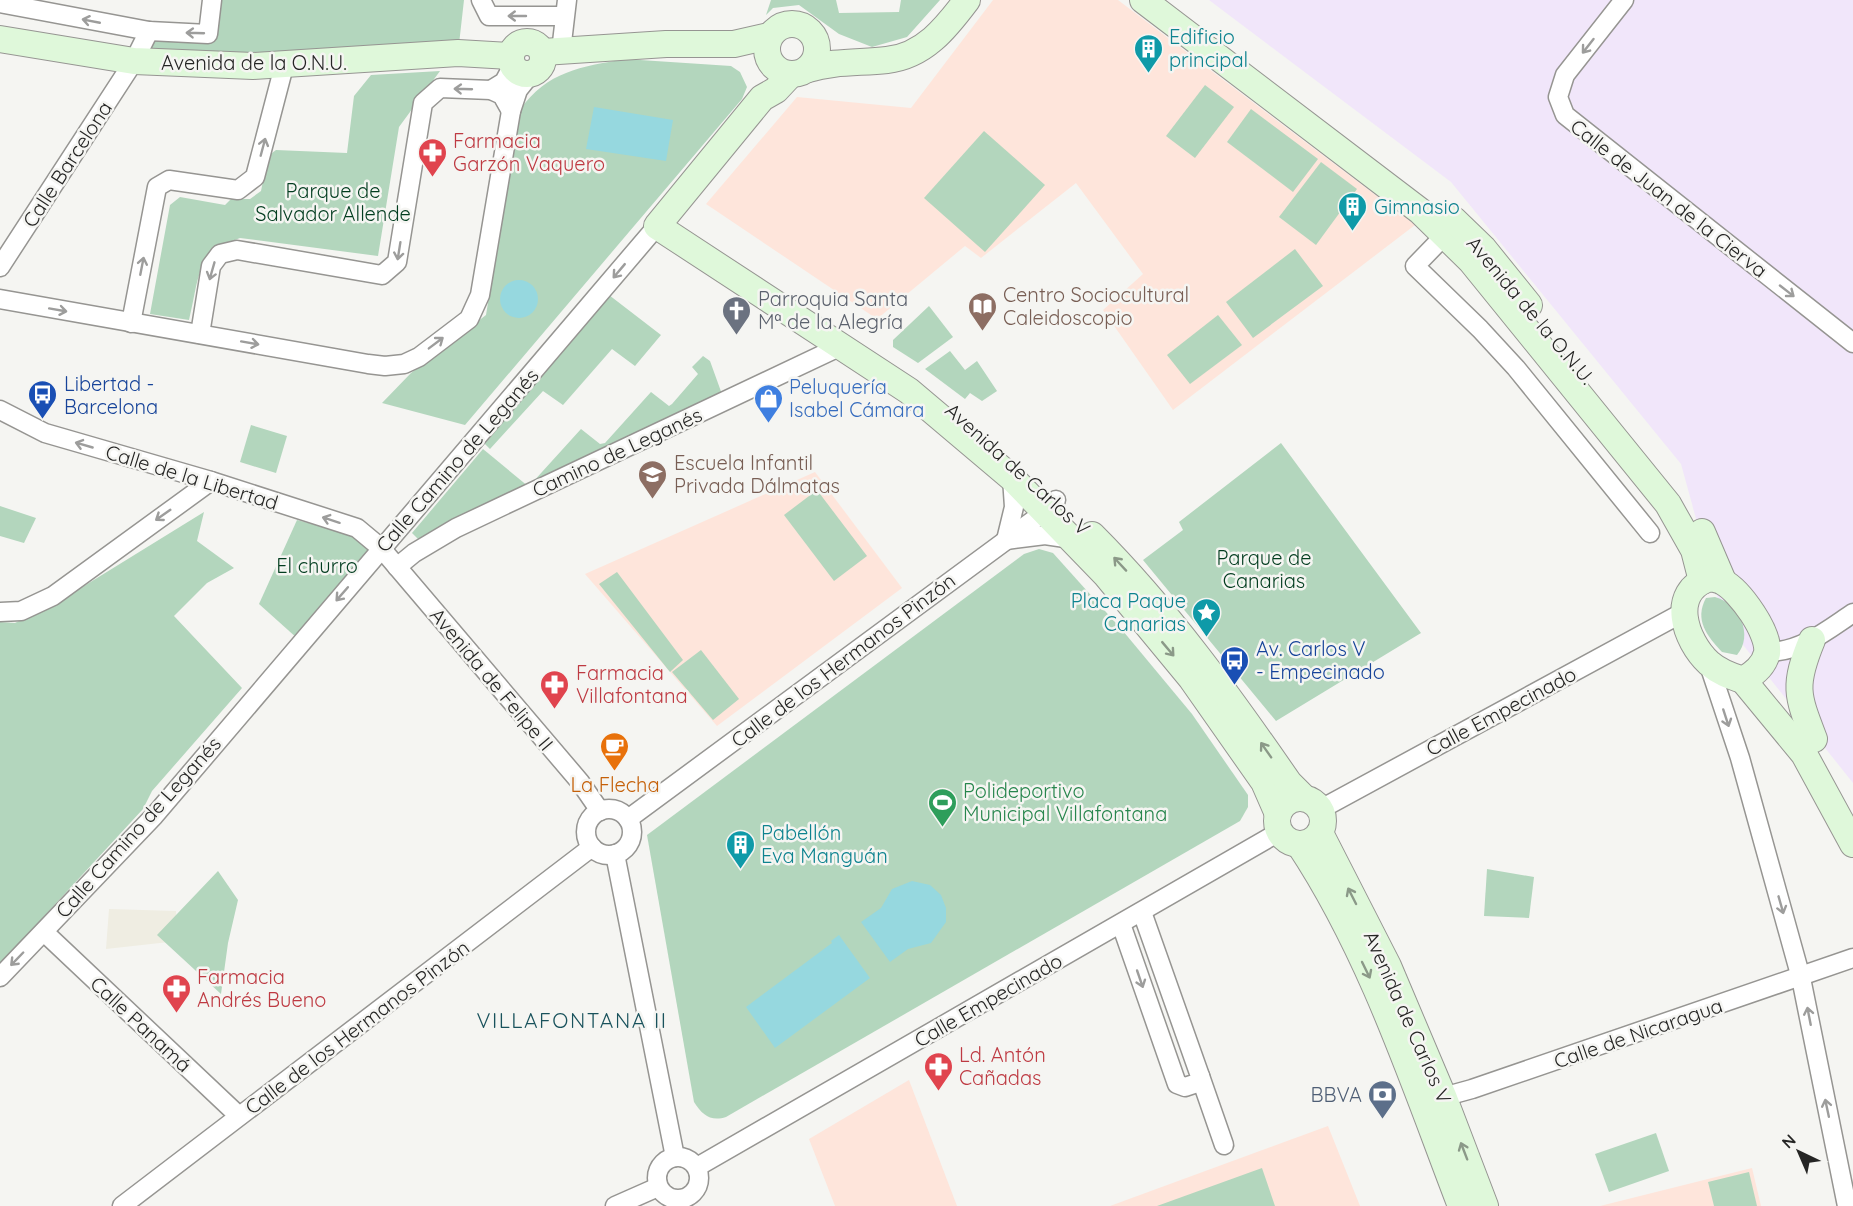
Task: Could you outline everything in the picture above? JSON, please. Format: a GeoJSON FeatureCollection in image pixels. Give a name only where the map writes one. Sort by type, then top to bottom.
{"type":"FeatureCollection","features":[{"type":"Feature","properties":{"kind":"street"},"geometry":{"type":"LineString","coordinates":[[0,3],[149,31],[208,34],[212,0]]}},
{"type":"Feature","properties":{"kind":"street"},"geometry":{"type":"LineString","coordinates":[[481,0],[489,16],[565,8],[552,51]]}},
{"type":"Feature","properties":{"kind":"street"},"geometry":{"type":"LineString","coordinates":[[0,299],[385,366],[404,364],[419,357],[469,319],[480,295],[511,111],[518,90],[517,66],[513,48],[520,42],[530,41],[552,51],[666,44],[734,44],[782,61],[888,60],[914,53],[935,38],[967,0]]}},
{"type":"Feature","properties":{"kind":"street","name":"Avenida de la O.N.U."},"geometry":{"type":"LineString","coordinates":[[1143,0],[1420,211],[1445,234],[1471,261],[1668,504],[1713,581]]}},
{"type":"Feature","properties":{"kind":"street","name":"Avenida de la O.N.U."},"geometry":{"type":"LineString","coordinates":[[1169,0],[1432,199],[1483,248],[1681,493],[1708,544],[1713,581]]}},
{"type":"Feature","properties":{"kind":"street","name":"Calle de Juan de la Cierva"},"geometry":{"type":"LineString","coordinates":[[1624,0],[1565,75],[1558,97],[1565,115],[1853,343]]}},
{"type":"Feature","properties":{"kind":"street"},"geometry":{"type":"LineString","coordinates":[[792,23],[808,29],[816,41],[817,54],[782,61],[783,24],[792,23]]}},
{"type":"Feature","properties":{"kind":"street","name":"Calle Barcelona"},"geometry":{"type":"LineString","coordinates":[[0,267],[135,61],[149,31]]}},
{"type":"Feature","properties":{"kind":"street","name":"Avenida de la O.N.U."},"geometry":{"type":"LineString","coordinates":[[0,39],[135,61],[284,66],[458,53],[517,66]]}},
{"type":"Feature","properties":{"kind":"street"},"geometry":{"type":"LineString","coordinates":[[816,41],[854,60]]}},
{"type":"Feature","properties":{"kind":"street","name":"Calle Camino de Leganés"},"geometry":{"type":"LineString","coordinates":[[0,977],[154,816],[662,220],[762,98],[776,90],[782,61]]}},
{"type":"Feature","properties":{"kind":"street"},"geometry":{"type":"LineString","coordinates":[[131,323],[157,187],[169,180],[238,190],[255,177],[284,66]]}},
{"type":"Feature","properties":{"kind":"street"},"geometry":{"type":"LineString","coordinates":[[491,90],[504,82],[517,66]]}},
{"type":"Feature","properties":{"kind":"street"},"geometry":{"type":"LineString","coordinates":[[200,334],[211,266],[220,254],[237,250],[381,275],[397,262],[423,103],[440,88],[491,90],[502,95],[511,111]]}},
{"type":"Feature","properties":{"kind":"street","name":"Avenida de Carlos V"},"geometry":{"type":"LineString","coordinates":[[662,220],[909,391],[1012,478],[1119,562],[1207,666],[1289,783],[1316,869],[1485,1206]]}},
{"type":"Feature","properties":{"kind":"street","name":"Avenida de Carlos V"},"geometry":{"type":"LineString","coordinates":[[662,220],[918,381],[985,433],[1050,506],[1072,539],[1106,574],[1191,678],[1264,782],[1300,821]]}},
{"type":"Feature","properties":{"kind":"street","name":"Avenida de la O.N.U."},"geometry":{"type":"LineString","coordinates":[[1445,234],[1415,266],[1480,329],[1516,368],[1650,533]]}},
{"type":"Feature","properties":{"kind":"street","name":"Camino de Leganés"},"geometry":{"type":"LineString","coordinates":[[397,567],[414,553],[456,528],[841,346]]}},
{"type":"Feature","properties":{"kind":"street","name":"Calle de la Libertad"},"geometry":{"type":"LineString","coordinates":[[0,410],[45,433],[211,481],[357,528],[381,548]]}},
{"type":"Feature","properties":{"kind":"street"},"geometry":{"type":"LineString","coordinates":[[1012,478],[1014,507],[1006,540],[1045,535],[1072,539]]}},
{"type":"Feature","properties":{"kind":"street"},"geometry":{"type":"LineString","coordinates":[[0,612],[21,611],[53,596],[211,481]]}},
{"type":"Feature","properties":{"kind":"street","name":"Calle de los Hermanos Pinzón"},"geometry":{"type":"LineString","coordinates":[[628,819],[1050,506]]}},
{"type":"Feature","properties":{"kind":"street","name":"Avenida de Felipe II"},"geometry":{"type":"LineString","coordinates":[[381,548],[580,782],[600,811]]}},
{"type":"Feature","properties":{"kind":"street"},"geometry":{"type":"LineString","coordinates":[[1847,1206],[1801,978],[1740,758],[1708,662],[1692,640],[1683,613],[1687,595],[1713,581],[1750,609],[1763,632],[1756,668],[1853,843]]}},
{"type":"Feature","properties":{"kind":"street","name":"Calle Empecinado"},"geometry":{"type":"LineString","coordinates":[[697,1167],[1300,821],[1683,613]]}},
{"type":"Feature","properties":{"kind":"street"},"geometry":{"type":"LineString","coordinates":[[1708,662],[1725,674],[1756,668],[1812,640],[1853,613]]}},
{"type":"Feature","properties":{"kind":"street"},"geometry":{"type":"LineString","coordinates":[[1812,640],[1799,675],[1798,699],[1814,740],[1853,809]]}},
{"type":"Feature","properties":{"kind":"street"},"geometry":{"type":"LineString","coordinates":[[1756,668],[1814,740]]}},
{"type":"Feature","properties":{"kind":"street"},"geometry":{"type":"LineString","coordinates":[[616,810],[628,819],[632,830],[630,840],[624,849],[615,854],[598,852],[592,847],[586,831],[588,822],[600,811],[616,810]]}},
{"type":"Feature","properties":{"kind":"street","name":"Calle de los Hermanos Pinzón"},"geometry":{"type":"LineString","coordinates":[[122,1206],[592,847]]}},
{"type":"Feature","properties":{"kind":"street"},"geometry":{"type":"LineString","coordinates":[[615,854],[675,1156]]}},
{"type":"Feature","properties":{"kind":"street"},"geometry":{"type":"LineString","coordinates":[[1142,912],[1224,1144]]}},
{"type":"Feature","properties":{"kind":"street"},"geometry":{"type":"LineString","coordinates":[[1121,924],[1178,1084],[1185,1087],[1197,1083],[1200,1076]]}},
{"type":"Feature","properties":{"kind":"street","name":"Calle Panamá"},"geometry":{"type":"LineString","coordinates":[[44,932],[239,1116]]}},
{"type":"Feature","properties":{"kind":"street","name":"Calle de Nicaragua"},"geometry":{"type":"LineString","coordinates":[[1432,1100],[1801,978],[1853,958]]}},
{"type":"Feature","properties":{"kind":"street","name":"Avenida de Carlos V"},"geometry":{"type":"LineString","coordinates":[[1432,1100],[1461,1206]]}},
{"type":"Feature","properties":{"kind":"street"},"geometry":{"type":"LineString","coordinates":[[675,1156],[687,1158],[697,1167],[699,1181],[685,1201],[658,1186],[659,1167],[675,1156]]}},
{"type":"Feature","properties":{"kind":"street"},"geometry":{"type":"LineString","coordinates":[[615,1206],[658,1186]]}},
{"type":"Feature","properties":{"kind":"shaded area"},"geometry":{"type":"Polygon","coordinates":[[[993,0],[1118,0],[1415,225],[1173,410],[1103,310],[1143,274],[1076,183],[981,258],[965,246],[877,319],[706,204],[797,97],[911,108],[993,0]]]}},
{"type":"Feature","properties":{"kind":"shaded area"},"geometry":{"type":"Polygon","coordinates":[[[1209,0],[1853,0],[1853,783],[1724,621],[1681,464],[1451,182],[1209,0]]]}},
{"type":"Feature","properties":{"kind":"shaded area"},"geometry":{"type":"Polygon","coordinates":[[[815,472],[902,588],[717,726],[585,574],[815,472]]]}},
{"type":"Feature","properties":{"kind":"shaded area"},"geometry":{"type":"Polygon","coordinates":[[[109,909],[176,911],[178,941],[106,949],[109,909]]]}},
{"type":"Feature","properties":{"kind":"shaded area"},"geometry":{"type":"Polygon","coordinates":[[[909,1080],[957,1206],[835,1206],[809,1139],[909,1080]]]}},
{"type":"Feature","properties":{"kind":"shaded area"},"geometry":{"type":"Polygon","coordinates":[[[1328,1126],[1360,1206],[1110,1206],[1328,1126]]]}},
{"type":"Feature","properties":{"kind":"shaded area"},"geometry":{"type":"Polygon","coordinates":[[[1752,1168],[1761,1206],[1600,1206],[1752,1168]]]}},
{"type":"Feature","properties":{"kind":"green space"},"geometry":{"type":"Polygon","coordinates":[[[216,0],[464,0],[458,53],[135,61],[152,36],[212,37],[216,0]]]}},
{"type":"Feature","properties":{"kind":"green space"},"geometry":{"type":"Polygon","coordinates":[[[771,0],[836,0],[839,13],[899,12],[901,0],[940,0],[907,37],[872,47],[839,34],[799,5],[773,8],[766,15],[771,0]]]}},
{"type":"Feature","properties":{"kind":"green space"},"geometry":{"type":"Polygon","coordinates":[[[625,59],[731,66],[740,72],[747,87],[742,99],[465,425],[382,403],[411,373],[486,315],[520,110],[530,97],[553,79],[580,68],[625,59]]]}},
{"type":"Feature","properties":{"kind":"green space","name":"Parque de Salvador Allende"},"geometry":{"type":"Polygon","coordinates":[[[440,71],[399,127],[378,256],[240,238],[214,252],[201,269],[189,320],[150,314],[170,205],[180,197],[225,205],[231,199],[250,199],[261,191],[268,156],[276,150],[347,153],[354,96],[371,75],[440,71]]]}},
{"type":"Feature","properties":{"kind":"green space"},"geometry":{"type":"Polygon","coordinates":[[[1205,85],[1234,107],[1195,158],[1166,136],[1205,85]]]}},
{"type":"Feature","properties":{"kind":"green space"},"geometry":{"type":"Polygon","coordinates":[[[1251,109],[1318,159],[1293,192],[1227,142],[1251,109]]]}},
{"type":"Feature","properties":{"kind":"green space"},"geometry":{"type":"Polygon","coordinates":[[[984,131],[1045,185],[985,252],[924,198],[984,131]]]}},
{"type":"Feature","properties":{"kind":"green space"},"geometry":{"type":"Polygon","coordinates":[[[1321,162],[1357,189],[1316,245],[1279,217],[1321,162]]]}},
{"type":"Feature","properties":{"kind":"green space"},"geometry":{"type":"Polygon","coordinates":[[[1295,249],[1323,286],[1253,338],[1226,302],[1295,249]]]}},
{"type":"Feature","properties":{"kind":"green space"},"geometry":{"type":"Polygon","coordinates":[[[609,295],[661,335],[635,366],[612,349],[563,405],[543,391],[490,449],[484,443],[609,295]]]}},
{"type":"Feature","properties":{"kind":"green space"},"geometry":{"type":"Polygon","coordinates":[[[929,306],[953,337],[918,363],[893,347],[893,340],[929,306]]]}},
{"type":"Feature","properties":{"kind":"green space"},"geometry":{"type":"Polygon","coordinates":[[[1218,315],[1242,345],[1190,384],[1167,355],[1218,315]]]}},
{"type":"Feature","properties":{"kind":"green space"},"geometry":{"type":"Polygon","coordinates":[[[950,351],[965,370],[977,361],[997,391],[982,401],[970,393],[965,399],[925,369],[950,351]]]}},
{"type":"Feature","properties":{"kind":"green space"},"geometry":{"type":"Polygon","coordinates":[[[703,356],[710,361],[723,397],[532,483],[581,429],[600,444],[605,443],[651,392],[669,406],[672,404],[698,374],[692,367],[703,356]]]}},
{"type":"Feature","properties":{"kind":"green space"},"geometry":{"type":"Polygon","coordinates":[[[251,425],[287,436],[276,473],[240,462],[251,425]]]}},
{"type":"Feature","properties":{"kind":"green space","name":"Parque de Canarias"},"geometry":{"type":"Polygon","coordinates":[[[1281,443],[1421,633],[1276,721],[1143,560],[1183,530],[1179,522],[1281,443]]]}},
{"type":"Feature","properties":{"kind":"green space"},"geometry":{"type":"Polygon","coordinates":[[[483,449],[529,487],[419,540],[412,533],[483,449]]]}},
{"type":"Feature","properties":{"kind":"green space"},"geometry":{"type":"Polygon","coordinates":[[[817,490],[867,556],[834,581],[784,515],[817,490]]]}},
{"type":"Feature","properties":{"kind":"green space"},"geometry":{"type":"Polygon","coordinates":[[[0,506],[36,518],[24,543],[0,536],[0,506]]]}},
{"type":"Feature","properties":{"kind":"green space"},"geometry":{"type":"Polygon","coordinates":[[[204,512],[197,541],[234,568],[207,583],[174,616],[242,688],[152,791],[143,809],[0,964],[0,622],[15,623],[63,599],[204,512]]]}},
{"type":"Feature","properties":{"kind":"green space","name":"El churro"},"geometry":{"type":"Polygon","coordinates":[[[297,520],[354,535],[381,548],[298,639],[259,604],[297,520]]]}},
{"type":"Feature","properties":{"kind":"green space","name":"Polideportivo Municipal Villafontana"},"geometry":{"type":"Polygon","coordinates":[[[1039,549],[1053,553],[1123,631],[1192,714],[1248,795],[1248,807],[1240,821],[726,1117],[716,1119],[707,1116],[694,1102],[647,835],[1024,554],[1039,549]]]}},
{"type":"Feature","properties":{"kind":"green space"},"geometry":{"type":"Polygon","coordinates":[[[617,572],[683,660],[670,672],[599,584],[617,572]]]}},
{"type":"Feature","properties":{"kind":"green space"},"geometry":{"type":"Polygon","coordinates":[[[1715,597],[1731,606],[1741,621],[1744,638],[1737,655],[1722,652],[1711,640],[1704,627],[1701,613],[1703,606],[1706,598],[1715,597]]]}},
{"type":"Feature","properties":{"kind":"green space"},"geometry":{"type":"Polygon","coordinates":[[[701,650],[739,699],[713,720],[672,672],[701,650]]]}},
{"type":"Feature","properties":{"kind":"green space"},"geometry":{"type":"Polygon","coordinates":[[[1487,869],[1534,877],[1529,918],[1484,916],[1487,869]]]}},
{"type":"Feature","properties":{"kind":"green space"},"geometry":{"type":"Polygon","coordinates":[[[218,871],[238,900],[228,943],[221,994],[157,935],[218,871]]]}},
{"type":"Feature","properties":{"kind":"green space"},"geometry":{"type":"Polygon","coordinates":[[[1656,1133],[1669,1171],[1609,1192],[1595,1154],[1656,1133]]]}},
{"type":"Feature","properties":{"kind":"green space"},"geometry":{"type":"Polygon","coordinates":[[[1262,1168],[1275,1206],[1157,1206],[1262,1168]]]}},
{"type":"Feature","properties":{"kind":"green space"},"geometry":{"type":"Polygon","coordinates":[[[1749,1172],[1757,1206],[1714,1206],[1708,1182],[1749,1172]]]}},
{"type":"Feature","properties":{"kind":"water"},"geometry":{"type":"Polygon","coordinates":[[[594,107],[673,120],[666,161],[586,149],[594,107]]]}},
{"type":"Feature","properties":{"kind":"water"},"geometry":{"type":"Polygon","coordinates":[[[519,280],[532,286],[538,299],[532,312],[519,318],[506,312],[500,299],[506,286],[519,280]]]}},
{"type":"Feature","properties":{"kind":"water"},"geometry":{"type":"Polygon","coordinates":[[[912,881],[930,885],[941,895],[946,908],[946,922],[931,943],[908,949],[890,962],[861,922],[881,908],[892,889],[912,881]]]}},
{"type":"Feature","properties":{"kind":"water"},"geometry":{"type":"Polygon","coordinates":[[[839,935],[870,978],[775,1048],[746,1007],[832,943],[831,941],[839,935]]]}},
{"type":"Feature","properties":{"kind":"place","name":"Edificio principal"},"geometry":{"type":"Point","coordinates":[1148,74]}},
{"type":"Feature","properties":{"kind":"place","name":"Farmacia Garzón Vaquero"},"geometry":{"type":"Point","coordinates":[432,178]}},
{"type":"Feature","properties":{"kind":"place","name":"Gimnasio"},"geometry":{"type":"Point","coordinates":[1353,232]}},
{"type":"Feature","properties":{"kind":"place","name":"Centro Sociocultural Caleidoscopio"},"geometry":{"type":"Point","coordinates":[982,332]}},
{"type":"Feature","properties":{"kind":"place","name":"Parroquia Santa Mª de la Alegría"},"geometry":{"type":"Point","coordinates":[737,336]}},
{"type":"Feature","properties":{"kind":"place","name":"Libertad - Barcelona"},"geometry":{"type":"Point","coordinates":[43,420]}},
{"type":"Feature","properties":{"kind":"place","name":"Peluquería Isabel Cámara"},"geometry":{"type":"Point","coordinates":[768,424]}},
{"type":"Feature","properties":{"kind":"place","name":"Escuela Infantil Privada Dálmatas"},"geometry":{"type":"Point","coordinates":[653,500]}},
{"type":"Feature","properties":{"kind":"place","name":"Placa Paque Canarias"},"geometry":{"type":"Point","coordinates":[1207,638]}},
{"type":"Feature","properties":{"kind":"place","name":"Av. Carlos V - Empecinado"},"geometry":{"type":"Point","coordinates":[1235,686]}},
{"type":"Feature","properties":{"kind":"place","name":"Farmacia Villafontana"},"geometry":{"type":"Point","coordinates":[555,710]}},
{"type":"Feature","properties":{"kind":"place","name":"La Flecha"},"geometry":{"type":"Point","coordinates":[615,772]}},
{"type":"Feature","properties":{"kind":"place","name":"Polideportivo Municipal Villafontana"},"geometry":{"type":"Point","coordinates":[942,828]}},
{"type":"Feature","properties":{"kind":"place","name":"Pabellón Eva Manguán"},"geometry":{"type":"Point","coordinates":[740,870]}},
{"type":"Feature","properties":{"kind":"place","name":"Farmacia Andrés Bueno"},"geometry":{"type":"Point","coordinates":[176,1014]}},
{"type":"Feature","properties":{"kind":"place","name":"Ld. Antón Cañadas"},"geometry":{"type":"Point","coordinates":[938,1092]}},
{"type":"Feature","properties":{"kind":"place","name":"BBVA"},"geometry":{"type":"Point","coordinates":[1383,1120]}},
{"type":"Feature","properties":{"kind":"district","name":"VILLAFONTANA II"},"geometry":{"type":"Point","coordinates":[572,1020]}}]}
